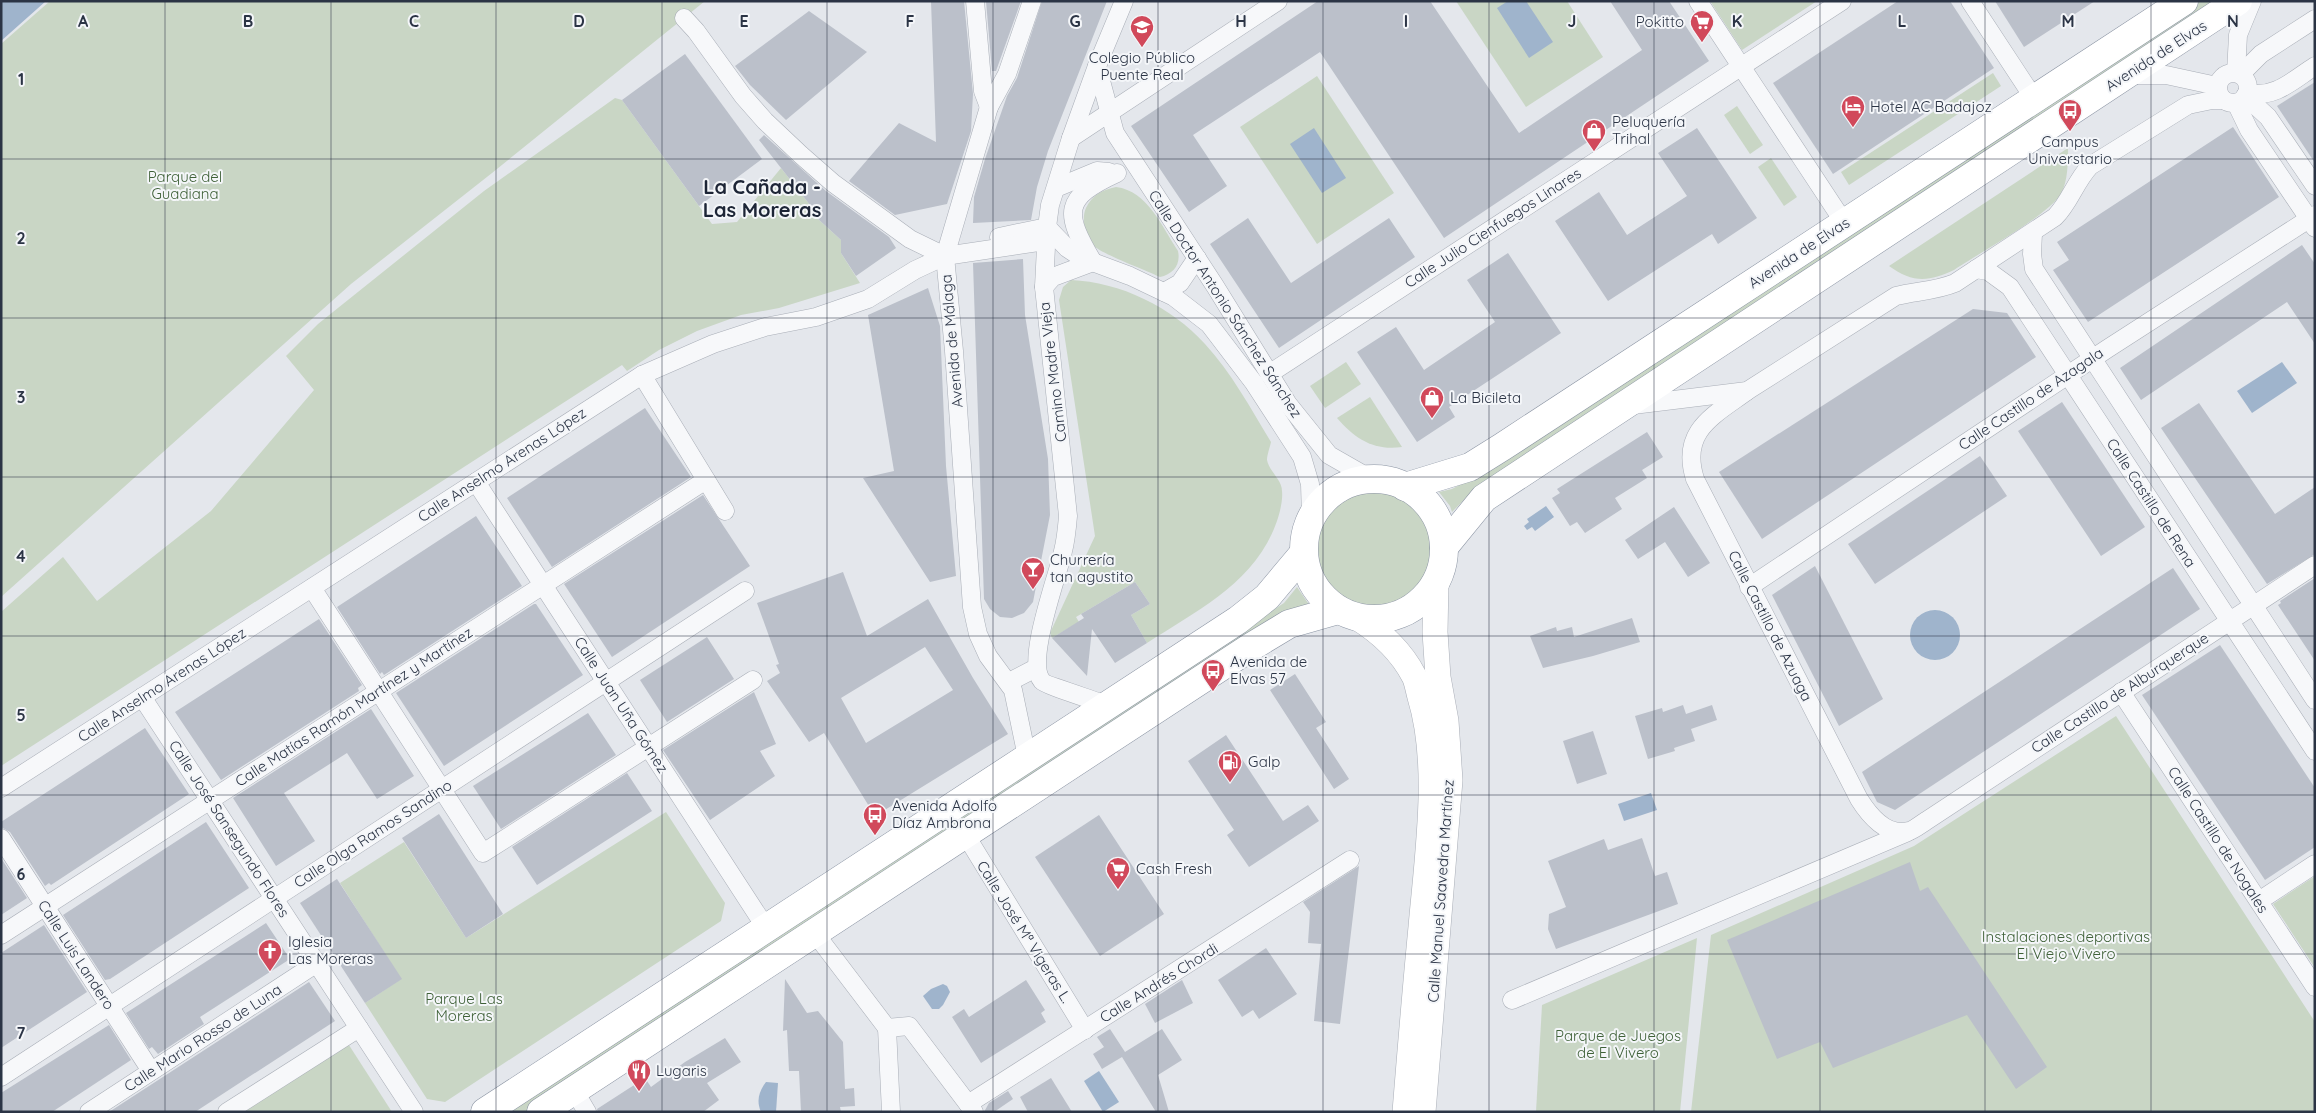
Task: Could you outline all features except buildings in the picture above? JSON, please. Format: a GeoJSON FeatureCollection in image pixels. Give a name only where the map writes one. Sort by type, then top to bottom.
{"type":"FeatureCollection","features":[{"type":"Feature","properties":{"kind":"highway","name":"Avenida de Elvas"},"geometry":{"type":"LineString","coordinates":[[1406,487],[1470,467],[2184,1]]}},
{"type":"Feature","properties":{"kind":"highway","name":"Avenida de Elvas"},"geometry":{"type":"LineString","coordinates":[[1444,547],[1484,498],[2238,1]]}},
{"type":"Feature","properties":{"kind":"highway"},"geometry":{"type":"LineString","coordinates":[[1371,479],[1386,480],[1406,487],[1425,501],[1438,520],[1444,547],[1436,582],[1423,599],[1403,613],[1376,620],[1347,614],[1324,599],[1308,574],[1304,554],[1304,537],[1311,517],[1323,501],[1350,483],[1371,479]]}},
{"type":"Feature","properties":{"kind":"highway"},"geometry":{"type":"LineString","coordinates":[[485,1112],[1238,620],[1267,597],[1304,554]]}},
{"type":"Feature","properties":{"kind":"highway"},"geometry":{"type":"LineString","coordinates":[[541,1112],[581,1101],[814,932],[1251,646],[1289,624],[1347,614]]}},
{"type":"Feature","properties":{"kind":"main road","name":"Calle Manuel Saavedra Martínez"},"geometry":{"type":"LineString","coordinates":[[1423,1112],[1450,780],[1446,721],[1438,677],[1435,632],[1436,582]]}},
{"type":"Feature","properties":{"kind":"main road","name":"Calle Manuel Saavedra Martínez"},"geometry":{"type":"LineString","coordinates":[[1347,614],[1376,630],[1395,650],[1414,676],[1424,712],[1430,755],[1426,870],[1405,1112]]}},
{"type":"Feature","properties":{"kind":"street"},"geometry":{"type":"LineString","coordinates":[[974,1],[982,91],[989,107]]}},
{"type":"Feature","properties":{"kind":"street"},"geometry":{"type":"LineString","coordinates":[[946,250],[989,107],[1006,74],[1032,1]]}},
{"type":"Feature","properties":{"kind":"street","name":"Camino Madre Vieja"},"geometry":{"type":"LineString","coordinates":[[1036,668],[1050,594],[1063,551],[1068,516],[1044,287],[1046,234],[1050,204],[1071,138],[1097,66],[1124,1]]}},
{"type":"Feature","properties":{"kind":"street"},"geometry":{"type":"LineString","coordinates":[[1071,138],[1278,1]]}},
{"type":"Feature","properties":{"kind":"street"},"geometry":{"type":"LineString","coordinates":[[1698,1],[1845,224]]}},
{"type":"Feature","properties":{"kind":"street","name":"Calle Julio Cienfuegos Linares"},"geometry":{"type":"LineString","coordinates":[[1269,374],[1842,1]]}},
{"type":"Feature","properties":{"kind":"street"},"geometry":{"type":"LineString","coordinates":[[1970,1],[2035,100]]}},
{"type":"Feature","properties":{"kind":"street"},"geometry":{"type":"LineString","coordinates":[[2234,96],[2247,82],[2238,74],[2238,35],[2252,1]]}},
{"type":"Feature","properties":{"kind":"street","name":"Avenida de Málaga"},"geometry":{"type":"LineString","coordinates":[[684,18],[696,31],[743,96],[764,121],[801,155],[833,183],[910,239],[946,250],[972,607],[978,634],[988,656],[1008,682],[1016,701],[1027,757]]}},
{"type":"Feature","properties":{"kind":"street"},"geometry":{"type":"LineString","coordinates":[[2315,19],[2261,54],[2238,74],[2226,74],[2219,81],[2234,96],[2268,117],[2315,186]]}},
{"type":"Feature","properties":{"kind":"street","name":"Calle Doctor Antonio Sánchez Sánchez"},"geometry":{"type":"LineString","coordinates":[[1097,66],[1115,133],[1147,185],[1197,258],[1288,404],[1329,455],[1353,471],[1371,479]]}},
{"type":"Feature","properties":{"kind":"street","name":"Avenida de Elvas"},"geometry":{"type":"LineString","coordinates":[[1622,407],[1747,391],[1896,296],[1940,289],[2033,233],[2064,208],[2074,186],[2090,166],[2188,105],[2234,96],[2272,94],[2315,66]]}},
{"type":"Feature","properties":{"kind":"street"},"geometry":{"type":"LineString","coordinates":[[2126,75],[2166,75],[2234,96],[2249,130],[2313,221]]}},
{"type":"Feature","properties":{"kind":"street","name":"Calle Doctor Antonio Sánchez Sánchez"},"geometry":{"type":"LineString","coordinates":[[1056,188],[1097,171],[1117,173],[1147,185]]}},
{"type":"Feature","properties":{"kind":"street"},"geometry":{"type":"LineString","coordinates":[[1044,287],[1053,277],[1092,262],[1074,227],[1073,209],[1081,194],[1095,183],[1117,173]]}},
{"type":"Feature","properties":{"kind":"street","name":"Calle Castillo de Azagala"},"geometry":{"type":"LineString","coordinates":[[1749,587],[2092,358],[2313,221]]}},
{"type":"Feature","properties":{"kind":"street","name":"Calle Castillo de Rena"},"geometry":{"type":"LineString","coordinates":[[2033,233],[2032,254],[2034,269],[2315,700]]}},
{"type":"Feature","properties":{"kind":"street","name":"Calle Doctor Antonio Sánchez Sánchez"},"geometry":{"type":"LineString","coordinates":[[1046,234],[1066,248],[1092,262],[1130,276],[1174,297],[1209,324],[1254,383],[1302,457],[1310,484],[1311,517]]}},
{"type":"Feature","properties":{"kind":"street","name":"Calle Anselmo Arenas López"},"geometry":{"type":"LineString","coordinates":[[1,788],[642,375],[714,344],[766,327],[816,317],[868,299],[946,250],[1046,234]]}},
{"type":"Feature","properties":{"kind":"street"},"geometry":{"type":"LineString","coordinates":[[1164,292],[1180,283],[1197,258]]}},
{"type":"Feature","properties":{"kind":"street","name":"Calle Castillo de Rena"},"geometry":{"type":"LineString","coordinates":[[1976,269],[1988,271],[2010,287],[2315,751]]}},
{"type":"Feature","properties":{"kind":"street"},"geometry":{"type":"LineString","coordinates":[[642,375],[725,511]]}},
{"type":"Feature","properties":{"kind":"street","name":"Calle Castillo de Azuaga"},"geometry":{"type":"LineString","coordinates":[[1747,391],[1708,418],[1693,439],[1690,465],[1695,479],[1867,813],[1885,827],[1908,832]]}},
{"type":"Feature","properties":{"kind":"street","name":"Calle Matías Ramón Martínez y Martínez"},"geometry":{"type":"LineString","coordinates":[[1,935],[706,480]]}},
{"type":"Feature","properties":{"kind":"street","name":"Calle Juan Uña Gómez"},"geometry":{"type":"LineString","coordinates":[[476,482],[766,928]]}},
{"type":"Feature","properties":{"kind":"street","name":"Calle Castillo de Alburquerque"},"geometry":{"type":"LineString","coordinates":[[1908,832],[2315,565]]}},
{"type":"Feature","properties":{"kind":"street"},"geometry":{"type":"LineString","coordinates":[[312,588],[483,852],[753,680]]}},
{"type":"Feature","properties":{"kind":"street","name":"Calle Olga Ramos Sandino"},"geometry":{"type":"LineString","coordinates":[[1,1076],[745,591]]}},
{"type":"Feature","properties":{"kind":"street"},"geometry":{"type":"LineString","coordinates":[[1008,682],[1036,668],[1042,681],[1048,685],[1106,705]]}},
{"type":"Feature","properties":{"kind":"street"},"geometry":{"type":"LineString","coordinates":[[1016,701],[1031,690],[1048,685]]}},
{"type":"Feature","properties":{"kind":"street","name":"Calle Castillo de Nogales"},"geometry":{"type":"LineString","coordinates":[[2121,692],[2315,987]]}},
{"type":"Feature","properties":{"kind":"street","name":"Calle José Sansegundo Flores"},"geometry":{"type":"LineString","coordinates":[[142,697],[414,1112]]}},
{"type":"Feature","properties":{"kind":"street"},"geometry":{"type":"LineString","coordinates":[[1512,1000],[1908,832]]}},
{"type":"Feature","properties":{"kind":"street","name":"Calle José Mª Vigeras L."},"geometry":{"type":"LineString","coordinates":[[964,834],[1085,1030]]}},
{"type":"Feature","properties":{"kind":"street","name":"Calle Luis Landero"},"geometry":{"type":"LineString","coordinates":[[1,838],[151,1072]]}},
{"type":"Feature","properties":{"kind":"street","name":"Calle Andrés Chordi"},"geometry":{"type":"LineString","coordinates":[[971,1108],[1085,1030],[1350,860]]}},
{"type":"Feature","properties":{"kind":"street"},"geometry":{"type":"LineString","coordinates":[[2259,901],[2315,864]]}},
{"type":"Feature","properties":{"kind":"street"},"geometry":{"type":"LineString","coordinates":[[814,932],[887,1028],[891,1112]]}},
{"type":"Feature","properties":{"kind":"street","name":"Calle Mario Rosso de Luna"},"geometry":{"type":"LineString","coordinates":[[89,1112],[317,963]]}},
{"type":"Feature","properties":{"kind":"street"},"geometry":{"type":"LineString","coordinates":[[887,1028],[909,1026],[971,1108]]}},
{"type":"Feature","properties":{"kind":"street"},"geometry":{"type":"LineString","coordinates":[[226,1112],[359,1028]]}},
{"type":"Feature","properties":{"kind":"green space","name":"Parque del Guadiana"},"geometry":{"type":"Polygon","coordinates":[[[50,1],[705,1],[351,284],[1,597],[1,44],[50,1]]]}},
{"type":"Feature","properties":{"kind":"green space"},"geometry":{"type":"Polygon","coordinates":[[[1456,1],[1567,1],[1603,57],[1526,107],[1456,1]]]}},
{"type":"Feature","properties":{"kind":"green space"},"geometry":{"type":"Polygon","coordinates":[[[1710,1],[1817,1],[1742,50],[1710,1]]]}},
{"type":"Feature","properties":{"kind":"green space"},"geometry":{"type":"Polygon","coordinates":[[[2201,1],[2221,1],[1470,494],[1452,512],[1450,506],[1439,492],[1452,489],[1478,475],[2201,1]]]}},
{"type":"Feature","properties":{"kind":"green space"},"geometry":{"type":"Polygon","coordinates":[[[1993,73],[2001,86],[1849,185],[1841,172],[1993,73]]]}},
{"type":"Feature","properties":{"kind":"green space"},"geometry":{"type":"Polygon","coordinates":[[[1317,76],[1394,193],[1317,244],[1240,127],[1317,76]]]}},
{"type":"Feature","properties":{"kind":"green space"},"geometry":{"type":"Polygon","coordinates":[[[615,98],[622,100],[712,224],[737,222],[781,168],[810,205],[817,218],[841,240],[841,253],[860,283],[779,308],[741,315],[697,331],[659,350],[627,371],[622,365],[1,766],[1,612],[63,557],[97,601],[211,511],[314,390],[286,356],[318,324],[484,191],[615,98]]]}},
{"type":"Feature","properties":{"kind":"green space"},"geometry":{"type":"Polygon","coordinates":[[[1737,106],[1763,145],[1750,154],[1724,115],[1737,106]]]}},
{"type":"Feature","properties":{"kind":"green space"},"geometry":{"type":"Polygon","coordinates":[[[2068,148],[2068,165],[2061,194],[2027,224],[1954,270],[1937,277],[1913,278],[1897,272],[1889,266],[2068,148]]]}},
{"type":"Feature","properties":{"kind":"green space"},"geometry":{"type":"Polygon","coordinates":[[[1771,158],[1797,197],[1784,206],[1758,167],[1771,158]]]}},
{"type":"Feature","properties":{"kind":"green space"},"geometry":{"type":"Polygon","coordinates":[[[1116,187],[1137,195],[1160,221],[1178,251],[1179,256],[1177,265],[1169,274],[1160,277],[1124,262],[1104,253],[1090,241],[1084,222],[1086,208],[1098,194],[1116,187]]]}},
{"type":"Feature","properties":{"kind":"green space"},"geometry":{"type":"Polygon","coordinates":[[[1071,280],[1089,282],[1126,291],[1161,308],[1192,331],[1223,366],[1271,442],[1267,460],[1281,487],[1282,502],[1277,521],[1255,561],[1223,593],[1147,643],[1131,615],[1150,604],[1135,582],[1076,617],[1079,622],[1052,638],[1050,633],[1095,536],[1059,300],[1063,287],[1071,280]]]}},
{"type":"Feature","properties":{"kind":"green space"},"geometry":{"type":"Polygon","coordinates":[[[1346,362],[1361,384],[1325,408],[1310,386],[1346,362]]]}},
{"type":"Feature","properties":{"kind":"green space"},"geometry":{"type":"Polygon","coordinates":[[[1370,397],[1402,447],[1383,447],[1366,442],[1351,432],[1337,418],[1370,397]]]}},
{"type":"Feature","properties":{"kind":"green space"},"geometry":{"type":"Polygon","coordinates":[[[1374,491],[1396,495],[1406,500],[1415,508],[1423,517],[1428,527],[1432,549],[1428,571],[1423,581],[1415,590],[1406,598],[1396,603],[1374,607],[1352,603],[1342,598],[1333,590],[1325,581],[1320,571],[1316,549],[1320,527],[1325,517],[1333,508],[1342,500],[1352,495],[1374,491]]]}},
{"type":"Feature","properties":{"kind":"green space"},"geometry":{"type":"Polygon","coordinates":[[[1297,587],[1310,606],[1255,634],[527,1112],[503,1112],[1284,603],[1297,587]]]}},
{"type":"Feature","properties":{"kind":"green space","name":"Instalaciones deportivas El Viejo Vivero"},"geometry":{"type":"Polygon","coordinates":[[[2116,716],[2315,1022],[2315,1112],[1691,1112],[1711,935],[1914,846],[2116,716]]]}},
{"type":"Feature","properties":{"kind":"green space","name":"Parque Las Moreras"},"geometry":{"type":"Polygon","coordinates":[[[666,812],[725,903],[721,921],[445,1102],[427,1099],[365,1003],[401,979],[340,883],[404,842],[466,938],[666,812]]]}},
{"type":"Feature","properties":{"kind":"green space"},"geometry":{"type":"Polygon","coordinates":[[[2315,876],[2315,968],[2273,904],[2315,876]]]}},
{"type":"Feature","properties":{"kind":"green space","name":"Parque de Juegos de El Vivero"},"geometry":{"type":"Polygon","coordinates":[[[1697,938],[1680,1112],[1536,1112],[1542,1005],[1697,938]]]}},
{"type":"Feature","properties":{"kind":"green space"},"geometry":{"type":"Polygon","coordinates":[[[347,1042],[392,1112],[239,1112],[347,1042]]]}},
{"type":"Feature","properties":{"kind":"water"},"geometry":{"type":"Polygon","coordinates":[[[1,1],[46,1],[1,41],[1,1]]]}},
{"type":"Feature","properties":{"kind":"water"},"geometry":{"type":"Polygon","coordinates":[[[1508,1],[1526,1],[1553,42],[1529,58],[1497,8],[1508,1]]]}},
{"type":"Feature","properties":{"kind":"water"},"geometry":{"type":"Polygon","coordinates":[[[1314,128],[1346,178],[1322,193],[1290,144],[1314,128]]]}},
{"type":"Feature","properties":{"kind":"water"},"geometry":{"type":"Polygon","coordinates":[[[2282,362],[2297,383],[2252,413],[2237,391],[2282,362]]]}},
{"type":"Feature","properties":{"kind":"water"},"geometry":{"type":"Polygon","coordinates":[[[1546,506],[1554,517],[1535,531],[1532,527],[1527,530],[1524,526],[1529,522],[1527,519],[1546,506]]]}},
{"type":"Feature","properties":{"kind":"water"},"geometry":{"type":"Polygon","coordinates":[[[1940,610],[1953,617],[1959,625],[1959,645],[1953,653],[1945,659],[1930,660],[1917,653],[1911,645],[1910,630],[1917,617],[1925,611],[1940,610]]]}},
{"type":"Feature","properties":{"kind":"water"},"geometry":{"type":"Polygon","coordinates":[[[1651,793],[1657,810],[1624,821],[1618,804],[1651,793]]]}},
{"type":"Feature","properties":{"kind":"water"},"geometry":{"type":"Polygon","coordinates":[[[943,984],[947,986],[950,992],[939,1009],[932,1009],[923,996],[931,989],[943,984]]]}},
{"type":"Feature","properties":{"kind":"water"},"geometry":{"type":"Polygon","coordinates":[[[1099,1071],[1119,1102],[1103,1112],[1084,1081],[1099,1071]]]}},
{"type":"Feature","properties":{"kind":"water"},"geometry":{"type":"Polygon","coordinates":[[[766,1082],[778,1083],[776,1112],[761,1112],[759,1108],[759,1096],[766,1082]]]}},
{"type":"Feature","properties":{"kind":"place","name":"Pokitto"},"geometry":{"type":"Point","coordinates":[1702,43]}},
{"type":"Feature","properties":{"kind":"place","name":"Colegio Público Puente Real"},"geometry":{"type":"Point","coordinates":[1142,48]}},
{"type":"Feature","properties":{"kind":"place","name":"Hotel AC Badajoz"},"geometry":{"type":"Point","coordinates":[1853,128]}},
{"type":"Feature","properties":{"kind":"place","name":"Campus Universtario"},"geometry":{"type":"Point","coordinates":[2070,132]}},
{"type":"Feature","properties":{"kind":"place","name":"Peluquería Trihal"},"geometry":{"type":"Point","coordinates":[1594,152]}},
{"type":"Feature","properties":{"kind":"place","name":"La Bicileta"},"geometry":{"type":"Point","coordinates":[1432,419]}},
{"type":"Feature","properties":{"kind":"place","name":"Churrería tan agustito"},"geometry":{"type":"Point","coordinates":[1033,590]}},
{"type":"Feature","properties":{"kind":"place","name":"Avenida de Elvas 57"},"geometry":{"type":"Point","coordinates":[1213,692]}},
{"type":"Feature","properties":{"kind":"place","name":"Galp"},"geometry":{"type":"Point","coordinates":[1230,783]}},
{"type":"Feature","properties":{"kind":"place","name":"Avenida Adolfo Díaz Ambrona"},"geometry":{"type":"Point","coordinates":[875,836]}},
{"type":"Feature","properties":{"kind":"place","name":"Cash Fresh"},"geometry":{"type":"Point","coordinates":[1118,890]}},
{"type":"Feature","properties":{"kind":"place","name":"Iglesia Las Moreras"},"geometry":{"type":"Point","coordinates":[270,972]}},
{"type":"Feature","properties":{"kind":"place","name":"Lugaris"},"geometry":{"type":"Point","coordinates":[639,1092]}},
{"type":"Feature","properties":{"kind":"district","name":"La Cañada - Las Moreras"},"geometry":{"type":"Point","coordinates":[762,198]}}]}
